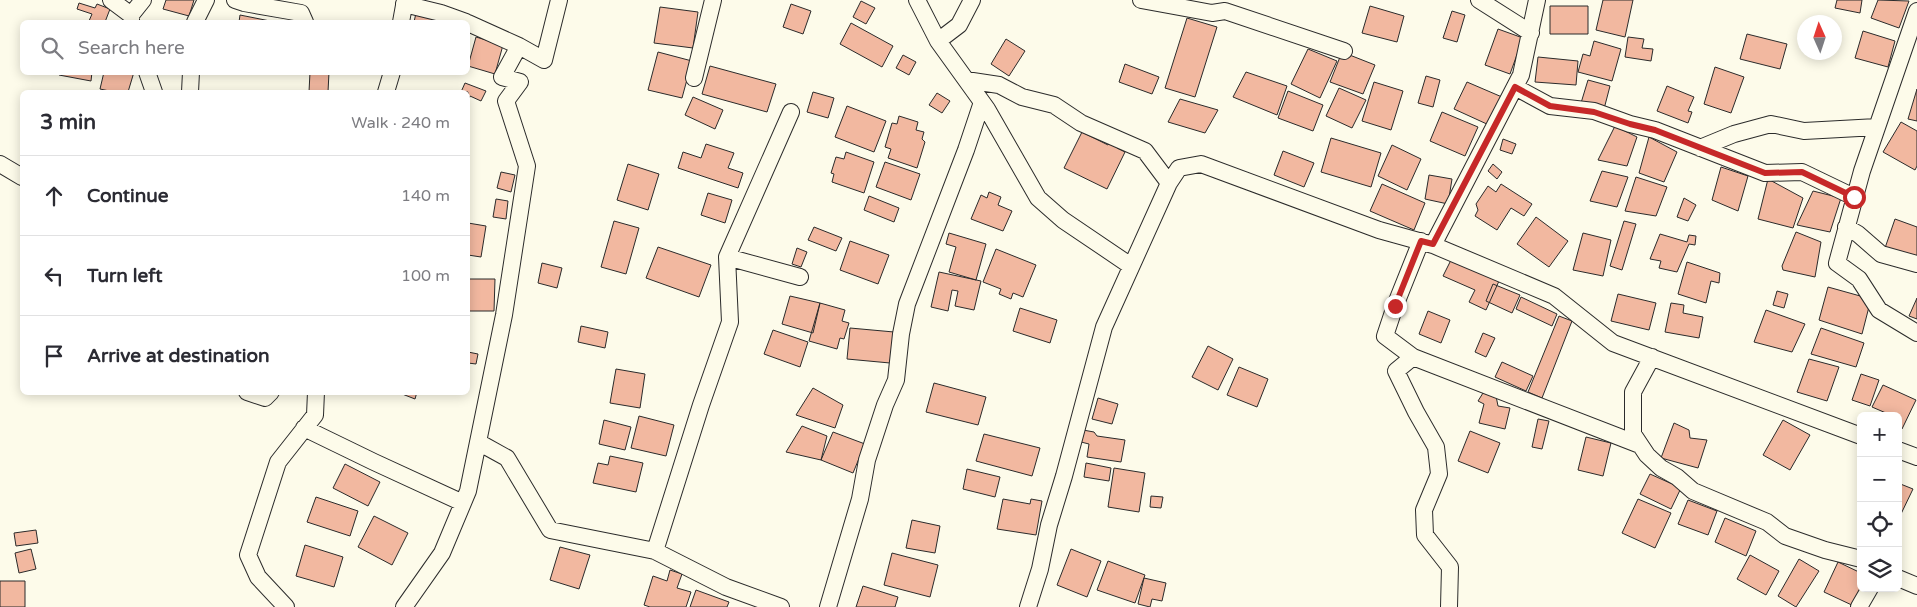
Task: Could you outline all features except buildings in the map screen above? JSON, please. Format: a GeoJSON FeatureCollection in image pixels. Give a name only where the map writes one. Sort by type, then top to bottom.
{"type":"FeatureCollection","features":[{"type":"Feature","properties":{"kind":"street"},"geometry":{"type":"LineString","coordinates":[[111,0],[131,19],[143,0]]}},
{"type":"Feature","properties":{"kind":"street"},"geometry":{"type":"LineString","coordinates":[[196,20],[206,0]]}},
{"type":"Feature","properties":{"kind":"street"},"geometry":{"type":"LineString","coordinates":[[235,0],[301,13],[304,20]]}},
{"type":"Feature","properties":{"kind":"street"},"geometry":{"type":"LineString","coordinates":[[470,24],[544,60],[560,0]]}},
{"type":"Feature","properties":{"kind":"street"},"geometry":{"type":"LineString","coordinates":[[694,78],[713,0]]}},
{"type":"Feature","properties":{"kind":"street"},"geometry":{"type":"LineString","coordinates":[[917,0],[938,41],[982,102],[1013,152],[1038,198],[1069,225],[1131,266]]}},
{"type":"Feature","properties":{"kind":"street"},"geometry":{"type":"LineString","coordinates":[[938,41],[959,25],[972,0]]}},
{"type":"Feature","properties":{"kind":"street"},"geometry":{"type":"LineString","coordinates":[[1142,0],[1212,13],[1224,11],[1344,51]]}},
{"type":"Feature","properties":{"kind":"street"},"geometry":{"type":"LineString","coordinates":[[1479,0],[1531,33]]}},
{"type":"Feature","properties":{"kind":"street"},"geometry":{"type":"LineString","coordinates":[[1538,0],[1521,75],[1427,243],[1395,306],[1386,336],[1413,357],[1640,445]]}},
{"type":"Feature","properties":{"kind":"street"},"geometry":{"type":"LineString","coordinates":[[401,20],[404,2],[440,12],[460,20]]}},
{"type":"Feature","properties":{"kind":"street"},"geometry":{"type":"LineString","coordinates":[[1917,11],[1854,197],[1837,263],[1859,279],[1880,310],[1917,334]]}},
{"type":"Feature","properties":{"kind":"street"},"geometry":{"type":"LineString","coordinates":[[404,607],[442,553],[468,491],[504,315],[527,166],[506,102],[520,82],[502,77],[518,46]]}},
{"type":"Feature","properties":{"kind":"street"},"geometry":{"type":"LineString","coordinates":[[149,75],[153,90]]}},
{"type":"Feature","properties":{"kind":"street"},"geometry":{"type":"LineString","coordinates":[[190,90],[191,75]]}},
{"type":"Feature","properties":{"kind":"street"},"geometry":{"type":"LineString","coordinates":[[387,90],[391,75]]}},
{"type":"Feature","properties":{"kind":"street"},"geometry":{"type":"LineString","coordinates":[[966,80],[999,86],[1022,97],[1054,105],[1081,123],[1145,151],[1168,183]]}},
{"type":"Feature","properties":{"kind":"street"},"geometry":{"type":"LineString","coordinates":[[1515,87],[1550,106],[1594,112],[1655,130],[1765,173],[1802,172],[1854,197]]}},
{"type":"Feature","properties":{"kind":"street"},"geometry":{"type":"LineString","coordinates":[[828,607],[860,499],[867,460],[885,405],[896,380],[901,334],[907,304],[966,150],[982,102]]}},
{"type":"Feature","properties":{"kind":"street"},"geometry":{"type":"LineString","coordinates":[[655,551],[701,405],[730,322],[727,257],[791,112]]}},
{"type":"Feature","properties":{"kind":"street"},"geometry":{"type":"LineString","coordinates":[[1700,148],[1734,134],[1771,124],[1804,131],[1877,127]]}},
{"type":"Feature","properties":{"kind":"street"},"geometry":{"type":"LineString","coordinates":[[0,164],[20,176]]}},
{"type":"Feature","properties":{"kind":"street"},"geometry":{"type":"LineString","coordinates":[[1028,607],[1040,569],[1049,525],[1104,327],[1168,183],[1179,168],[1201,164],[1379,230],[1427,243],[1554,296],[1613,343],[1857,434]]}},
{"type":"Feature","properties":{"kind":"street"},"geometry":{"type":"LineString","coordinates":[[1846,227],[1858,234],[1882,254],[1917,264]]}},
{"type":"Feature","properties":{"kind":"street"},"geometry":{"type":"LineString","coordinates":[[727,257],[800,277]]}},
{"type":"Feature","properties":{"kind":"street"},"geometry":{"type":"LineString","coordinates":[[1413,357],[1396,371],[1436,447],[1439,474],[1424,510],[1425,535],[1450,567],[1449,607]]}},
{"type":"Feature","properties":{"kind":"street"},"geometry":{"type":"LineString","coordinates":[[1652,357],[1633,392],[1633,434],[1647,455],[1661,468],[1677,477],[1694,491],[1767,522],[1785,536],[1825,550],[1857,558]]}},
{"type":"Feature","properties":{"kind":"street"},"geometry":{"type":"LineString","coordinates":[[256,395],[265,398],[268,395]]}},
{"type":"Feature","properties":{"kind":"street"},"geometry":{"type":"LineString","coordinates":[[286,607],[258,577],[248,555],[278,462],[315,415],[316,395]]}},
{"type":"Feature","properties":{"kind":"street"},"geometry":{"type":"LineString","coordinates":[[304,428],[463,502]]}},
{"type":"Feature","properties":{"kind":"street"},"geometry":{"type":"LineString","coordinates":[[478,442],[507,458],[550,530],[655,551],[726,588],[782,607]]}},
{"type":"Feature","properties":{"kind":"street"},"geometry":{"type":"LineString","coordinates":[[1902,451],[1917,457]]}},
{"type":"Feature","properties":{"kind":"street"},"geometry":{"type":"LineString","coordinates":[[1902,580],[1917,586]]}},
{"type":"Feature","properties":{"kind":"street"},"geometry":{"type":"LineString","coordinates":[[1859,607],[1868,592]]}},
{"type":"Feature","properties":{"kind":"route"},"geometry":{"type":"LineString","coordinates":[[1395,306],[1416,258],[1421,241],[1433,244],[1515,87],[1550,106],[1594,112],[1655,130],[1765,173],[1802,172],[1854,197]]}}]}
